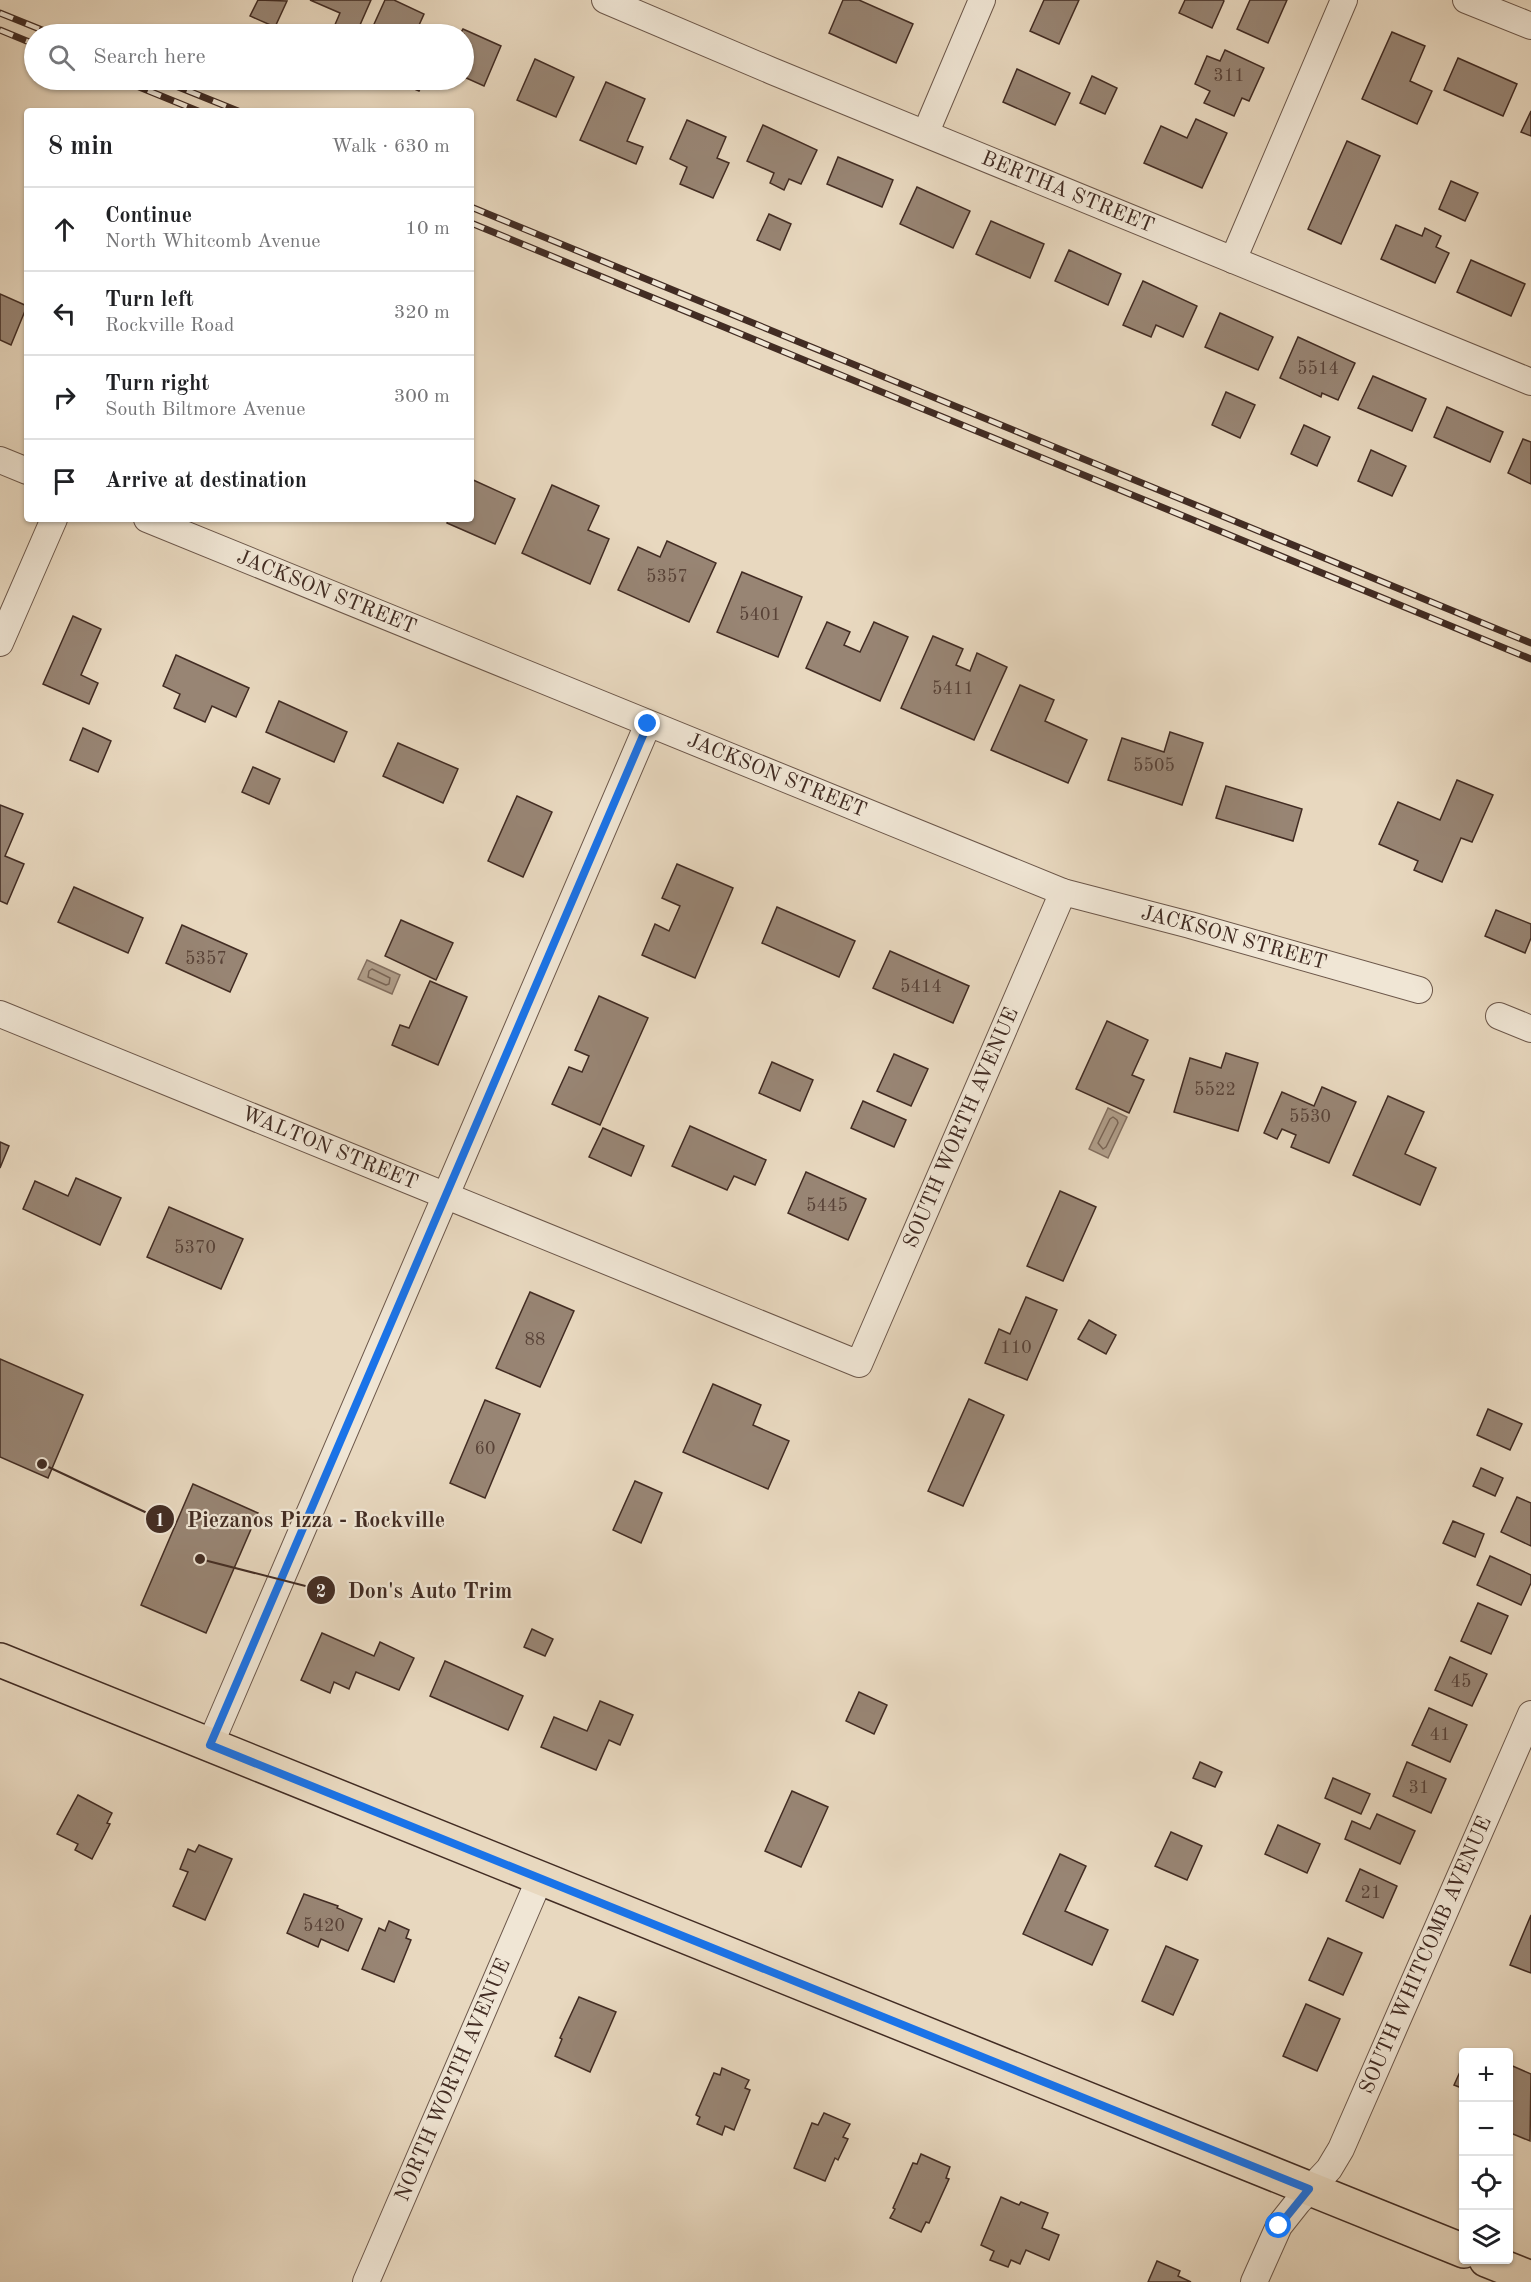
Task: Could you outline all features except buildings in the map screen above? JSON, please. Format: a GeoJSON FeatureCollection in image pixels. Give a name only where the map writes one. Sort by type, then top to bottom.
{"type":"FeatureCollection","features":[{"type":"Feature","properties":{"kind":"main road"},"geometry":{"type":"LineString","coordinates":[[0,1660],[1459,2249]]}},
{"type":"Feature","properties":{"kind":"main road"},"geometry":{"type":"LineString","coordinates":[[1498,2264],[1531,2278]]}},
{"type":"Feature","properties":{"kind":"street","name":"BERTHA STREET"},"geometry":{"type":"LineString","coordinates":[[605,0],[772,71],[926,132],[1531,382]]}},
{"type":"Feature","properties":{"kind":"street"},"geometry":{"type":"LineString","coordinates":[[926,132],[982,0]]}},
{"type":"Feature","properties":{"kind":"street"},"geometry":{"type":"LineString","coordinates":[[1233,260],[1344,0]]}},
{"type":"Feature","properties":{"kind":"street"},"geometry":{"type":"LineString","coordinates":[[1466,0],[1531,26]]}},
{"type":"Feature","properties":{"kind":"street"},"geometry":{"type":"LineString","coordinates":[[0,460],[24,470]]}},
{"type":"Feature","properties":{"kind":"street"},"geometry":{"type":"LineString","coordinates":[[0,643],[53,522]]}},
{"type":"Feature","properties":{"kind":"street","name":"JACKSON STREET"},"geometry":{"type":"LineString","coordinates":[[154,522],[1063,892],[1190,925],[1419,990]]}},
{"type":"Feature","properties":{"kind":"street"},"geometry":{"type":"LineString","coordinates":[[210,1745],[648,724]]}},
{"type":"Feature","properties":{"kind":"street","name":"SOUTH WORTH AVENUE"},"geometry":{"type":"LineString","coordinates":[[859,1364],[1063,892]]}},
{"type":"Feature","properties":{"kind":"street","name":"WALTON STREET"},"geometry":{"type":"LineString","coordinates":[[0,1014],[859,1364]]}},
{"type":"Feature","properties":{"kind":"street"},"geometry":{"type":"LineString","coordinates":[[1499,1016],[1531,1029]]}},
{"type":"Feature","properties":{"kind":"street","name":"SOUTH WHITCOMB AVENUE"},"geometry":{"type":"LineString","coordinates":[[1254,2282],[1279,2226],[1309,2189],[1329,2169],[1341,2150],[1531,1714]]}},
{"type":"Feature","properties":{"kind":"street","name":"NORTH WORTH AVENUE"},"geometry":{"type":"LineString","coordinates":[[366,2282],[540,1878]]}},
{"type":"Feature","properties":{"kind":"water"},"geometry":{"type":"Polygon","coordinates":[[[367,960],[400,975],[392,994],[358,979],[367,960]]]}},
{"type":"Feature","properties":{"kind":"water"},"geometry":{"type":"Polygon","coordinates":[[[1108,1108],[1127,1117],[1108,1158],[1089,1149],[1108,1108]]]}},
{"type":"Feature","properties":{"kind":"railway"},"geometry":{"type":"LineString","coordinates":[[0,13],[27,24]]}},
{"type":"Feature","properties":{"kind":"railway"},"geometry":{"type":"LineString","coordinates":[[0,30],[24,40]]}},
{"type":"Feature","properties":{"kind":"railway"},"geometry":{"type":"LineString","coordinates":[[147,90],[191,108]]}},
{"type":"Feature","properties":{"kind":"railway"},"geometry":{"type":"LineString","coordinates":[[186,90],[231,108]]}},
{"type":"Feature","properties":{"kind":"railway"},"geometry":{"type":"LineString","coordinates":[[474,208],[1531,643]]}},
{"type":"Feature","properties":{"kind":"railway"},"geometry":{"type":"LineString","coordinates":[[474,224],[1531,659]]}},
{"type":"Feature","properties":{"kind":"place","name":"Piezanos Pizza - Rockville"},"geometry":{"type":"Point","coordinates":[42,1464]}},
{"type":"Feature","properties":{"kind":"place","name":"Don's Auto Trim"},"geometry":{"type":"Point","coordinates":[200,1559]}},
{"type":"Feature","properties":{"kind":"route"},"geometry":{"type":"LineString","coordinates":[[648,724],[210,1745],[1309,2189],[1279,2226]]}}]}
